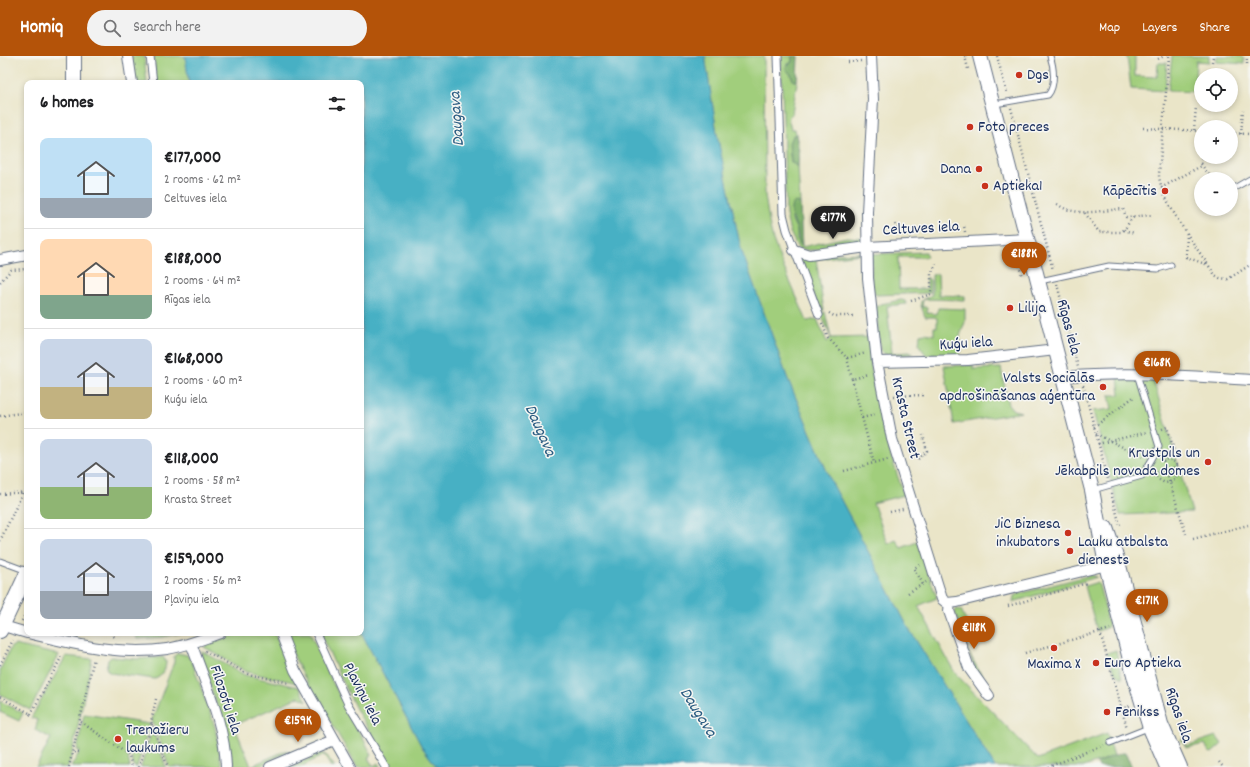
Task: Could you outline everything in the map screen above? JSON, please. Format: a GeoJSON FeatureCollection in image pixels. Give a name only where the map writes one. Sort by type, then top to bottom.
{"type":"FeatureCollection","features":[{"type":"Feature","properties":{"kind":"main road"},"geometry":{"type":"LineString","coordinates":[[74,56],[74,80]]}},
{"type":"Feature","properties":{"kind":"main road","name":"Rīgas iela"},"geometry":{"type":"LineString","coordinates":[[980,56],[1092,490],[1167,767]]}},
{"type":"Feature","properties":{"kind":"main road"},"geometry":{"type":"LineString","coordinates":[[1,627],[24,578]]}},
{"type":"Feature","properties":{"kind":"main road","name":"Rīgas iela"},"geometry":{"type":"LineString","coordinates":[[1156,726],[1180,767]]}},
{"type":"Feature","properties":{"kind":"street"},"geometry":{"type":"LineString","coordinates":[[128,56],[132,80]]}},
{"type":"Feature","properties":{"kind":"street"},"geometry":{"type":"LineString","coordinates":[[150,56],[153,80]]}},
{"type":"Feature","properties":{"kind":"street"},"geometry":{"type":"LineString","coordinates":[[778,56],[783,214],[794,250],[820,315]]}},
{"type":"Feature","properties":{"kind":"street","name":"Krasta Street"},"geometry":{"type":"LineString","coordinates":[[871,56],[872,118],[867,247],[868,278],[878,367],[886,412],[897,456],[942,598],[944,601],[950,603]]}},
{"type":"Feature","properties":{"kind":"street","name":"Celtuves iela"},"geometry":{"type":"LineString","coordinates":[[794,250],[809,255],[867,247],[1028,240]]}},
{"type":"Feature","properties":{"kind":"street"},"geometry":{"type":"LineString","coordinates":[[0,260],[24,256]]}},
{"type":"Feature","properties":{"kind":"street","name":"Kuģu iela"},"geometry":{"type":"LineString","coordinates":[[878,367],[968,360],[1056,350]]}},
{"type":"Feature","properties":{"kind":"street"},"geometry":{"type":"LineString","coordinates":[[1063,377],[1080,375],[1137,374],[1250,380]]}},
{"type":"Feature","properties":{"kind":"street"},"geometry":{"type":"LineString","coordinates":[[989,696],[975,677],[965,658],[950,610],[950,603],[1112,564]]}},
{"type":"Feature","properties":{"kind":"street"},"geometry":{"type":"LineString","coordinates":[[1,627],[24,632]]}},
{"type":"Feature","properties":{"kind":"street"},"geometry":{"type":"LineString","coordinates":[[41,636],[90,647],[118,651],[167,648],[190,643],[211,636]]}},
{"type":"Feature","properties":{"kind":"street"},"geometry":{"type":"LineString","coordinates":[[282,636],[289,657],[304,687],[350,767]]}},
{"type":"Feature","properties":{"kind":"street","name":"Pļaviņu iela"},"geometry":{"type":"LineString","coordinates":[[317,636],[348,704],[386,767]]}},
{"type":"Feature","properties":{"kind":"street","name":"Filozofu iela"},"geometry":{"type":"LineString","coordinates":[[190,643],[216,714],[226,752],[226,767]]}},
{"type":"Feature","properties":{"kind":"street"},"geometry":{"type":"LineString","coordinates":[[270,767],[334,740]]}},
{"type":"Feature","properties":{"kind":"lane"},"geometry":{"type":"LineString","coordinates":[[993,105],[1009,101],[1045,96],[1050,92],[1053,82],[1050,56]]}},
{"type":"Feature","properties":{"kind":"lane"},"geometry":{"type":"LineString","coordinates":[[1238,186],[1250,179]]}},
{"type":"Feature","properties":{"kind":"lane"},"geometry":{"type":"LineString","coordinates":[[1038,281],[1109,266],[1158,269],[1171,265]]}},
{"type":"Feature","properties":{"kind":"lane"},"geometry":{"type":"LineString","coordinates":[[1092,490],[1142,476],[1159,447],[1137,374]]}},
{"type":"Feature","properties":{"kind":"lane"},"geometry":{"type":"LineString","coordinates":[[0,561],[24,571]]}},
{"type":"Feature","properties":{"kind":"lane"},"geometry":{"type":"LineString","coordinates":[[1110,743],[1156,726]]}},
{"type":"Feature","properties":{"kind":"path"},"geometry":{"type":"LineString","coordinates":[[997,56],[1120,526]]}},
{"type":"Feature","properties":{"kind":"path"},"geometry":{"type":"LineString","coordinates":[[1158,59],[1164,56]]}},
{"type":"Feature","properties":{"kind":"path"},"geometry":{"type":"LineString","coordinates":[[1169,56],[1159,182],[1161,188],[1187,233],[1215,275],[1225,280],[1250,265]]}},
{"type":"Feature","properties":{"kind":"path"},"geometry":{"type":"LineString","coordinates":[[1212,62],[1213,56]]}},
{"type":"Feature","properties":{"kind":"path"},"geometry":{"type":"LineString","coordinates":[[1247,56],[1247,64]]}},
{"type":"Feature","properties":{"kind":"path"},"geometry":{"type":"LineString","coordinates":[[1241,134],[1243,110]]}},
{"type":"Feature","properties":{"kind":"path"},"geometry":{"type":"LineString","coordinates":[[1143,128],[1194,130]]}},
{"type":"Feature","properties":{"kind":"path"},"geometry":{"type":"LineString","coordinates":[[1238,134],[1250,134]]}},
{"type":"Feature","properties":{"kind":"path"},"geometry":{"type":"LineString","coordinates":[[1161,188],[1202,164],[1207,172]]}},
{"type":"Feature","properties":{"kind":"path"},"geometry":{"type":"LineString","coordinates":[[1057,204],[1067,209],[1085,213],[1122,209],[1129,220]]}},
{"type":"Feature","properties":{"kind":"path"},"geometry":{"type":"LineString","coordinates":[[1085,213],[1099,232],[1124,230],[1134,233]]}},
{"type":"Feature","properties":{"kind":"path"},"geometry":{"type":"LineString","coordinates":[[1126,217],[1153,215]]}},
{"type":"Feature","properties":{"kind":"path"},"geometry":{"type":"LineString","coordinates":[[1124,230],[1129,220],[1135,216]]}},
{"type":"Feature","properties":{"kind":"path"},"geometry":{"type":"LineString","coordinates":[[1187,233],[1186,257],[1208,265]]}},
{"type":"Feature","properties":{"kind":"path"},"geometry":{"type":"LineString","coordinates":[[911,301],[931,294],[931,274],[936,264]]}},
{"type":"Feature","properties":{"kind":"path"},"geometry":{"type":"LineString","coordinates":[[0,282],[11,270],[24,269]]}},
{"type":"Feature","properties":{"kind":"path"},"geometry":{"type":"LineString","coordinates":[[828,312],[834,316],[853,316]]}},
{"type":"Feature","properties":{"kind":"path"},"geometry":{"type":"LineString","coordinates":[[820,315],[828,338],[847,358],[874,463]]}},
{"type":"Feature","properties":{"kind":"path"},"geometry":{"type":"LineString","coordinates":[[847,358],[876,351]]}},
{"type":"Feature","properties":{"kind":"path"},"geometry":{"type":"LineString","coordinates":[[852,379],[878,367]]}},
{"type":"Feature","properties":{"kind":"path"},"geometry":{"type":"LineString","coordinates":[[1094,427],[1142,390]]}},
{"type":"Feature","properties":{"kind":"path"},"geometry":{"type":"LineString","coordinates":[[883,397],[923,395]]}},
{"type":"Feature","properties":{"kind":"path"},"geometry":{"type":"LineString","coordinates":[[0,416],[24,412]]}},
{"type":"Feature","properties":{"kind":"path"},"geometry":{"type":"LineString","coordinates":[[862,418],[886,412]]}},
{"type":"Feature","properties":{"kind":"path"},"geometry":{"type":"LineString","coordinates":[[1098,444],[1167,427],[1174,451],[1161,455]]}},
{"type":"Feature","properties":{"kind":"path"},"geometry":{"type":"LineString","coordinates":[[1096,434],[1151,460]]}},
{"type":"Feature","properties":{"kind":"path"},"geometry":{"type":"LineString","coordinates":[[918,459],[927,450],[923,435]]}},
{"type":"Feature","properties":{"kind":"path"},"geometry":{"type":"LineString","coordinates":[[1159,447],[1186,534]]}},
{"type":"Feature","properties":{"kind":"path"},"geometry":{"type":"LineString","coordinates":[[844,471],[897,456]]}},
{"type":"Feature","properties":{"kind":"path"},"geometry":{"type":"LineString","coordinates":[[1163,460],[1173,460],[1179,466]]}},
{"type":"Feature","properties":{"kind":"path"},"geometry":{"type":"LineString","coordinates":[[1142,476],[1179,466]]}},
{"type":"Feature","properties":{"kind":"path"},"geometry":{"type":"LineString","coordinates":[[1170,482],[1177,475],[1179,466]]}},
{"type":"Feature","properties":{"kind":"path"},"geometry":{"type":"LineString","coordinates":[[1155,473],[1160,481],[1170,482]]}},
{"type":"Feature","properties":{"kind":"path"},"geometry":{"type":"LineString","coordinates":[[0,494],[23,492]]}},
{"type":"Feature","properties":{"kind":"path"},"geometry":{"type":"LineString","coordinates":[[0,541],[23,492]]}},
{"type":"Feature","properties":{"kind":"path"},"geometry":{"type":"LineString","coordinates":[[1193,539],[1248,525]]}},
{"type":"Feature","properties":{"kind":"path"},"geometry":{"type":"LineString","coordinates":[[1008,606],[1093,581]]}},
{"type":"Feature","properties":{"kind":"path"},"geometry":{"type":"LineString","coordinates":[[908,593],[923,584]]}},
{"type":"Feature","properties":{"kind":"path"},"geometry":{"type":"LineString","coordinates":[[1025,652],[1113,628]]}},
{"type":"Feature","properties":{"kind":"path"},"geometry":{"type":"LineString","coordinates":[[1100,632],[1129,736]]}},
{"type":"Feature","properties":{"kind":"path"},"geometry":{"type":"LineString","coordinates":[[12,641],[19,643]]}},
{"type":"Feature","properties":{"kind":"path"},"geometry":{"type":"LineString","coordinates":[[190,643],[248,674],[304,687]]}},
{"type":"Feature","properties":{"kind":"path"},"geometry":{"type":"LineString","coordinates":[[57,652],[70,654]]}},
{"type":"Feature","properties":{"kind":"path"},"geometry":{"type":"LineString","coordinates":[[0,697],[30,715],[63,654]]}},
{"type":"Feature","properties":{"kind":"path"},"geometry":{"type":"LineString","coordinates":[[69,767],[74,752],[94,663],[92,656]]}},
{"type":"Feature","properties":{"kind":"path"},"geometry":{"type":"LineString","coordinates":[[139,767],[152,724],[156,699]]}},
{"type":"Feature","properties":{"kind":"path"},"geometry":{"type":"LineString","coordinates":[[81,722],[129,755],[132,767]]}},
{"type":"Feature","properties":{"kind":"path"},"geometry":{"type":"LineString","coordinates":[[152,724],[168,767]]}},
{"type":"Feature","properties":{"kind":"path"},"geometry":{"type":"LineString","coordinates":[[1048,767],[1110,743]]}},
{"type":"Feature","properties":{"kind":"path"},"geometry":{"type":"LineString","coordinates":[[74,752],[79,753]]}},
{"type":"Feature","properties":{"kind":"path"},"geometry":{"type":"LineString","coordinates":[[1219,762],[1223,767]]}},
{"type":"Feature","properties":{"kind":"green space"},"geometry":{"type":"Polygon","coordinates":[[[131,56],[144,56],[147,80],[134,80],[131,56]]]}},
{"type":"Feature","properties":{"kind":"green space"},"geometry":{"type":"Polygon","coordinates":[[[154,56],[185,56],[189,80],[156,80],[154,56]]]}},
{"type":"Feature","properties":{"kind":"green space"},"geometry":{"type":"Polygon","coordinates":[[[705,56],[764,56],[765,195],[773,240],[807,321],[817,319],[827,342],[831,338],[869,337],[870,358],[880,417],[904,495],[873,503],[888,544],[896,540],[901,548],[917,542],[937,598],[918,606],[955,673],[1038,759],[1107,733],[1114,756],[1084,767],[995,767],[909,629],[831,481],[787,377],[741,249],[718,140],[705,56]]]}},
{"type":"Feature","properties":{"kind":"green space"},"geometry":{"type":"Polygon","coordinates":[[[781,56],[792,56],[792,62],[788,64],[794,81],[797,82],[792,114],[788,118],[791,129],[795,129],[796,134],[793,135],[790,157],[794,165],[798,167],[800,203],[792,206],[792,220],[797,230],[797,239],[802,247],[847,237],[862,238],[860,243],[814,250],[798,249],[790,232],[786,215],[781,56]]]}},
{"type":"Feature","properties":{"kind":"green space"},"geometry":{"type":"Polygon","coordinates":[[[792,56],[798,56],[797,82],[793,80],[791,74],[786,70],[786,66],[792,62],[792,56]]]}},
{"type":"Feature","properties":{"kind":"green space"},"geometry":{"type":"Polygon","coordinates":[[[1127,56],[1135,56],[1135,76],[1157,77],[1158,63],[1167,63],[1165,91],[1131,89],[1127,56]]]}},
{"type":"Feature","properties":{"kind":"green space"},"geometry":{"type":"Polygon","coordinates":[[[1172,56],[1209,56],[1209,62],[1196,61],[1196,68],[1194,68],[1194,92],[1168,91],[1172,56]]]}},
{"type":"Feature","properties":{"kind":"green space"},"geometry":{"type":"Polygon","coordinates":[[[1217,56],[1241,56],[1244,59],[1244,64],[1216,62],[1217,56]]]}},
{"type":"Feature","properties":{"kind":"green space"},"geometry":{"type":"Polygon","coordinates":[[[796,134],[799,152],[798,167],[791,162],[789,143],[791,138],[796,134]]]}},
{"type":"Feature","properties":{"kind":"green space"},"geometry":{"type":"Polygon","coordinates":[[[795,202],[800,203],[802,247],[799,242],[797,229],[791,211],[792,205],[795,202]]]}},
{"type":"Feature","properties":{"kind":"green space"},"geometry":{"type":"Polygon","coordinates":[[[926,252],[927,257],[898,257],[899,289],[927,289],[927,277],[930,280],[930,293],[876,295],[872,286],[872,254],[926,252]]]}},
{"type":"Feature","properties":{"kind":"green space"},"geometry":{"type":"Polygon","coordinates":[[[861,253],[816,259],[824,310],[820,311],[799,256],[861,253]]]}},
{"type":"Feature","properties":{"kind":"green space"},"geometry":{"type":"Polygon","coordinates":[[[938,274],[939,295],[965,296],[965,300],[924,299],[932,295],[932,275],[938,274]]]}},
{"type":"Feature","properties":{"kind":"green space"},"geometry":{"type":"Polygon","coordinates":[[[901,300],[905,301],[906,304],[887,306],[892,353],[912,352],[912,354],[899,356],[886,355],[880,350],[876,307],[881,304],[901,300]]]}},
{"type":"Feature","properties":{"kind":"green space"},"geometry":{"type":"Polygon","coordinates":[[[923,300],[922,307],[927,307],[927,313],[937,314],[938,308],[965,309],[965,322],[960,336],[962,350],[958,355],[926,355],[919,345],[920,334],[925,333],[934,335],[934,327],[937,327],[937,318],[925,317],[921,306],[921,301],[923,300]]]}},
{"type":"Feature","properties":{"kind":"green space"},"geometry":{"type":"Polygon","coordinates":[[[825,312],[831,338],[821,314],[825,312]]]}},
{"type":"Feature","properties":{"kind":"green space"},"geometry":{"type":"Polygon","coordinates":[[[973,365],[973,369],[1001,368],[1008,404],[1013,410],[1021,412],[954,424],[944,366],[973,365]]]}},
{"type":"Feature","properties":{"kind":"green space"},"geometry":{"type":"Polygon","coordinates":[[[1118,376],[1152,376],[1192,512],[1120,515],[1093,411],[1112,409],[1109,395],[1120,395],[1118,376]]]}},
{"type":"Feature","properties":{"kind":"green space"},"geometry":{"type":"Polygon","coordinates":[[[1091,575],[1097,577],[1013,602],[1014,596],[1018,594],[1091,575]]]}},
{"type":"Feature","properties":{"kind":"green space"},"geometry":{"type":"Polygon","coordinates":[[[1098,582],[1107,615],[1105,616],[1109,624],[1107,628],[1097,631],[1085,586],[1098,582]]]}},
{"type":"Feature","properties":{"kind":"green space"},"geometry":{"type":"Polygon","coordinates":[[[956,609],[961,610],[969,626],[961,629],[964,638],[955,613],[956,609]]]}},
{"type":"Feature","properties":{"kind":"green space"},"geometry":{"type":"Polygon","coordinates":[[[136,636],[167,636],[162,637],[137,639],[136,636]]]}},
{"type":"Feature","properties":{"kind":"green space"},"geometry":{"type":"Polygon","coordinates":[[[231,636],[275,636],[297,683],[247,672],[204,647],[209,643],[231,636]]]}},
{"type":"Feature","properties":{"kind":"green space"},"geometry":{"type":"Polygon","coordinates":[[[286,636],[311,636],[334,685],[372,755],[368,758],[373,766],[378,763],[380,767],[357,767],[308,685],[286,636]]]}},
{"type":"Feature","properties":{"kind":"green space"},"geometry":{"type":"Polygon","coordinates":[[[321,636],[363,636],[422,747],[437,767],[391,767],[356,709],[321,636]]]}},
{"type":"Feature","properties":{"kind":"green space"},"geometry":{"type":"Polygon","coordinates":[[[15,645],[59,655],[30,710],[0,694],[0,670],[11,647],[15,645]]]}},
{"type":"Feature","properties":{"kind":"green space"},"geometry":{"type":"Polygon","coordinates":[[[1116,650],[1122,679],[1114,672],[1107,653],[1116,650]]]}},
{"type":"Feature","properties":{"kind":"green space"},"geometry":{"type":"Polygon","coordinates":[[[202,651],[245,675],[299,687],[307,701],[299,697],[234,725],[251,766],[287,750],[287,752],[258,767],[236,766],[231,759],[225,730],[201,659],[202,651]]]}},
{"type":"Feature","properties":{"kind":"green space"},"geometry":{"type":"Polygon","coordinates":[[[178,653],[187,655],[192,662],[215,727],[222,767],[169,767],[152,720],[174,662],[174,656],[178,653]]]}},
{"type":"Feature","properties":{"kind":"green space"},"geometry":{"type":"Polygon","coordinates":[[[969,653],[992,694],[978,678],[969,653]]]}},
{"type":"Feature","properties":{"kind":"green space"},"geometry":{"type":"Polygon","coordinates":[[[66,656],[92,659],[72,754],[68,767],[36,767],[51,738],[35,730],[38,720],[31,718],[66,656]]]}},
{"type":"Feature","properties":{"kind":"green space"},"geometry":{"type":"Polygon","coordinates":[[[111,657],[137,659],[163,657],[166,664],[162,674],[155,679],[110,673],[106,668],[108,660],[111,657]]]}},
{"type":"Feature","properties":{"kind":"green space"},"geometry":{"type":"Polygon","coordinates":[[[0,701],[23,713],[19,721],[0,712],[0,701]]]}},
{"type":"Feature","properties":{"kind":"green space"},"geometry":{"type":"Polygon","coordinates":[[[84,714],[150,724],[137,767],[134,767],[131,755],[128,757],[130,767],[71,767],[80,751],[77,750],[84,714]]]}},
{"type":"Feature","properties":{"kind":"green space"},"geometry":{"type":"Polygon","coordinates":[[[153,730],[166,767],[141,767],[153,730]]]}},
{"type":"Feature","properties":{"kind":"green space"},"geometry":{"type":"Polygon","coordinates":[[[1216,736],[1222,744],[1212,753],[1209,752],[1205,744],[1186,748],[1181,739],[1183,738],[1186,746],[1216,736]]]}},
{"type":"Feature","properties":{"kind":"green space"},"geometry":{"type":"Polygon","coordinates":[[[322,753],[327,756],[335,767],[331,767],[324,755],[300,767],[289,767],[322,753]]]}},
{"type":"Feature","properties":{"kind":"green space"},"geometry":{"type":"Polygon","coordinates":[[[1121,753],[1125,753],[1132,767],[1099,767],[1096,763],[1121,753]]]}},
{"type":"Feature","properties":{"kind":"water","name":"Daugava"},"geometry":{"type":"Polygon","coordinates":[[[185,56],[705,56],[718,140],[741,249],[787,377],[831,481],[909,629],[995,767],[437,767],[422,747],[363,636],[364,80],[189,80],[185,56]]]}},
{"type":"Feature","properties":{"kind":"place","name":"Dgs"},"geometry":{"type":"Point","coordinates":[1019,75]}},
{"type":"Feature","properties":{"kind":"place","name":"Foto preces"},"geometry":{"type":"Point","coordinates":[970,127]}},
{"type":"Feature","properties":{"kind":"place","name":"Dana"},"geometry":{"type":"Point","coordinates":[979,169]}},
{"type":"Feature","properties":{"kind":"place","name":"Aptieka1"},"geometry":{"type":"Point","coordinates":[985,186]}},
{"type":"Feature","properties":{"kind":"place","name":"Kāpēcītis"},"geometry":{"type":"Point","coordinates":[1165,191]}},
{"type":"Feature","properties":{"kind":"place","name":"Lilija"},"geometry":{"type":"Point","coordinates":[1010,308]}},
{"type":"Feature","properties":{"kind":"place","name":"Valsts Sociālās apdrošināšanas aģentūra"},"geometry":{"type":"Point","coordinates":[1103,387]}},
{"type":"Feature","properties":{"kind":"place","name":"Krustpils un Jēkabpils novada domes"},"geometry":{"type":"Point","coordinates":[1208,462]}},
{"type":"Feature","properties":{"kind":"place","name":"JiC Biznesa inkubators"},"geometry":{"type":"Point","coordinates":[1068,533]}},
{"type":"Feature","properties":{"kind":"place","name":"Lauku atbalsta dienests"},"geometry":{"type":"Point","coordinates":[1070,551]}},
{"type":"Feature","properties":{"kind":"place","name":"Maxima X"},"geometry":{"type":"Point","coordinates":[1054,648]}},
{"type":"Feature","properties":{"kind":"place","name":"Euro Aptieka"},"geometry":{"type":"Point","coordinates":[1096,663]}},
{"type":"Feature","properties":{"kind":"place","name":"Fenikss"},"geometry":{"type":"Point","coordinates":[1107,712]}},
{"type":"Feature","properties":{"kind":"place","name":"Trenažieru laukums"},"geometry":{"type":"Point","coordinates":[118,739]}}]}
